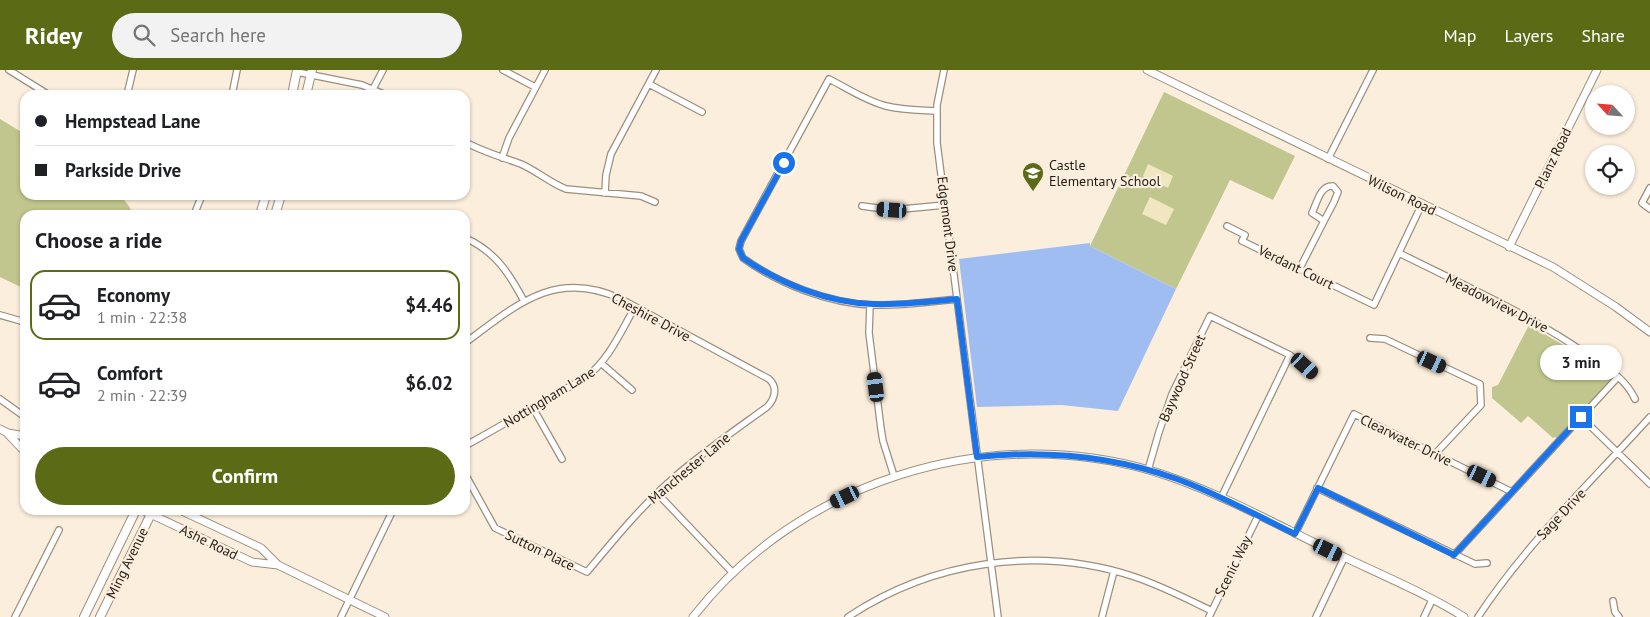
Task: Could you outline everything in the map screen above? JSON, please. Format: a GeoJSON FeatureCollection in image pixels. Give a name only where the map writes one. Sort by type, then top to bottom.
{"type":"FeatureCollection","features":[{"type":"Feature","properties":{"kind":"main road"},"geometry":{"type":"LineString","coordinates":[[293,90],[297,71]]}},
{"type":"Feature","properties":{"kind":"main road"},"geometry":{"type":"LineString","coordinates":[[307,90],[311,72]]}},
{"type":"Feature","properties":{"kind":"main road","name":"Ming Avenue"},"geometry":{"type":"LineString","coordinates":[[84,617],[134,515]]}},
{"type":"Feature","properties":{"kind":"main road","name":"Ming Avenue"},"geometry":{"type":"LineString","coordinates":[[100,617],[151,515]]}},
{"type":"Feature","properties":{"kind":"street"},"geometry":{"type":"LineString","coordinates":[[9,70],[41,90]]}},
{"type":"Feature","properties":{"kind":"street"},"geometry":{"type":"LineString","coordinates":[[128,90],[133,70]]}},
{"type":"Feature","properties":{"kind":"street"},"geometry":{"type":"LineString","coordinates":[[233,90],[237,70]]}},
{"type":"Feature","properties":{"kind":"street"},"geometry":{"type":"LineString","coordinates":[[297,71],[311,72],[373,89],[383,70]]}},
{"type":"Feature","properties":{"kind":"street"},"geometry":{"type":"LineString","coordinates":[[503,70],[535,87]]}},
{"type":"Feature","properties":{"kind":"street"},"geometry":{"type":"LineString","coordinates":[[502,158],[509,138],[545,70]]}},
{"type":"Feature","properties":{"kind":"street"},"geometry":{"type":"LineString","coordinates":[[605,193],[606,175],[611,154],[656,70]]}},
{"type":"Feature","properties":{"kind":"street","name":"Edgemont Drive"},"geometry":{"type":"LineString","coordinates":[[944,70],[936,111],[937,137],[998,617]]}},
{"type":"Feature","properties":{"kind":"street","name":"Wilson Road"},"geometry":{"type":"LineString","coordinates":[[1147,70],[1552,268],[1585,286],[1650,332]]}},
{"type":"Feature","properties":{"kind":"street"},"geometry":{"type":"LineString","coordinates":[[1328,159],[1373,70]]}},
{"type":"Feature","properties":{"kind":"street","name":"Planz Road"},"geometry":{"type":"LineString","coordinates":[[1509,247],[1597,70]]}},
{"type":"Feature","properties":{"kind":"street"},"geometry":{"type":"LineString","coordinates":[[936,111],[898,109],[884,106],[829,79],[740,245],[740,254],[743,258],[786,282],[822,296],[870,304],[909,304],[957,299]]}},
{"type":"Feature","properties":{"kind":"street"},"geometry":{"type":"LineString","coordinates":[[649,84],[702,112]]}},
{"type":"Feature","properties":{"kind":"street"},"geometry":{"type":"LineString","coordinates":[[470,144],[522,165],[566,189],[641,196],[656,202]]}},
{"type":"Feature","properties":{"kind":"street"},"geometry":{"type":"LineString","coordinates":[[1300,268],[1334,202],[1338,192],[1333,186],[1323,189],[1312,213],[1324,221]]}},
{"type":"Feature","properties":{"kind":"street"},"geometry":{"type":"LineString","coordinates":[[1650,188],[1642,203],[1650,209]]}},
{"type":"Feature","properties":{"kind":"street"},"geometry":{"type":"LineString","coordinates":[[862,206],[892,210],[945,204]]}},
{"type":"Feature","properties":{"kind":"street"},"geometry":{"type":"LineString","coordinates":[[1399,253],[1422,204]]}},
{"type":"Feature","properties":{"kind":"street","name":"Verdant Court"},"geometry":{"type":"LineString","coordinates":[[1227,226],[1245,235],[1242,241],[1374,305],[1399,253]]}},
{"type":"Feature","properties":{"kind":"street"},"geometry":{"type":"LineString","coordinates":[[470,241],[486,249],[496,258],[512,278],[524,301]]}},
{"type":"Feature","properties":{"kind":"street","name":"Meadowview Drive"},"geometry":{"type":"LineString","coordinates":[[1399,253],[1542,325],[1571,343],[1618,377],[1630,388],[1635,399]]}},
{"type":"Feature","properties":{"kind":"street","name":"Cheshire Drive"},"geometry":{"type":"LineString","coordinates":[[470,339],[524,301],[549,291],[577,288],[602,292],[634,307],[768,379],[772,382],[775,392]]}},
{"type":"Feature","properties":{"kind":"street"},"geometry":{"type":"LineString","coordinates":[[870,304],[869,333],[881,429],[894,476]]}},
{"type":"Feature","properties":{"kind":"street","name":"Nottingham Lane"},"geometry":{"type":"LineString","coordinates":[[470,443],[585,378],[602,364],[634,307]]}},
{"type":"Feature","properties":{"kind":"street"},"geometry":{"type":"LineString","coordinates":[[0,315],[20,321]]}},
{"type":"Feature","properties":{"kind":"street","name":"Baywood Street"},"geometry":{"type":"LineString","coordinates":[[1148,470],[1172,394],[1210,316],[1290,355]]}},
{"type":"Feature","properties":{"kind":"street"},"geometry":{"type":"LineString","coordinates":[[1370,338],[1385,339],[1480,384],[1481,405],[1435,454]]}},
{"type":"Feature","properties":{"kind":"street"},"geometry":{"type":"LineString","coordinates":[[1221,498],[1290,355],[1313,374]]}},
{"type":"Feature","properties":{"kind":"street"},"geometry":{"type":"LineString","coordinates":[[602,364],[632,390]]}},
{"type":"Feature","properties":{"kind":"street"},"geometry":{"type":"LineString","coordinates":[[1454,555],[1618,377]]}},
{"type":"Feature","properties":{"kind":"street","name":"Manchester Lane"},"geometry":{"type":"LineString","coordinates":[[586,572],[657,493],[692,462],[767,407],[771,403],[775,392]]}},
{"type":"Feature","properties":{"kind":"street"},"geometry":{"type":"LineString","coordinates":[[0,400],[20,414]]}},
{"type":"Feature","properties":{"kind":"street"},"geometry":{"type":"LineString","coordinates":[[533,408],[562,459]]}},
{"type":"Feature","properties":{"kind":"street","name":"Clearwater Drive"},"geometry":{"type":"LineString","coordinates":[[1318,488],[1354,414],[1512,492]]}},
{"type":"Feature","properties":{"kind":"street"},"geometry":{"type":"LineString","coordinates":[[1581,417],[1650,484]]}},
{"type":"Feature","properties":{"kind":"street","name":"Sage Drive"},"geometry":{"type":"LineString","coordinates":[[1478,617],[1506,576],[1528,550],[1650,417]]}},
{"type":"Feature","properties":{"kind":"street"},"geometry":{"type":"LineString","coordinates":[[0,429],[20,435]]}},
{"type":"Feature","properties":{"kind":"street"},"geometry":{"type":"LineString","coordinates":[[8,433],[20,446]]}},
{"type":"Feature","properties":{"kind":"street"},"geometry":{"type":"LineString","coordinates":[[694,617],[733,573],[780,535],[805,518],[858,490],[894,476],[945,462],[977,457],[1026,454],[1057,454],[1102,460],[1148,470],[1176,479],[1221,498],[1464,617]]}},
{"type":"Feature","properties":{"kind":"street","name":"Sutton Place"},"geometry":{"type":"LineString","coordinates":[[470,483],[495,528],[586,572]]}},
{"type":"Feature","properties":{"kind":"street"},"geometry":{"type":"LineString","coordinates":[[1295,534],[1318,488],[1454,555],[1475,564],[1487,564]]}},
{"type":"Feature","properties":{"kind":"street"},"geometry":{"type":"LineString","coordinates":[[657,493],[733,573]]}},
{"type":"Feature","properties":{"kind":"street","name":"Ashe Road"},"geometry":{"type":"LineString","coordinates":[[158,515],[252,562],[278,565]]}},
{"type":"Feature","properties":{"kind":"street","name":"Ashe Road"},"geometry":{"type":"LineString","coordinates":[[191,515],[261,548],[278,565],[385,617]]}},
{"type":"Feature","properties":{"kind":"street"},"geometry":{"type":"LineString","coordinates":[[341,617],[392,515]]}},
{"type":"Feature","properties":{"kind":"street","name":"Scenic Way"},"geometry":{"type":"LineString","coordinates":[[1210,614],[1258,516]]}},
{"type":"Feature","properties":{"kind":"street"},"geometry":{"type":"LineString","coordinates":[[15,617],[59,530]]}},
{"type":"Feature","properties":{"kind":"street"},"geometry":{"type":"LineString","coordinates":[[1316,617],[1344,558]]}},
{"type":"Feature","properties":{"kind":"street"},"geometry":{"type":"LineString","coordinates":[[848,617],[881,597],[923,579],[966,566],[1029,560],[1059,561],[1114,570],[1157,585],[1210,614]]}},
{"type":"Feature","properties":{"kind":"street"},"geometry":{"type":"LineString","coordinates":[[1102,617],[1114,570]]}},
{"type":"Feature","properties":{"kind":"street"},"geometry":{"type":"LineString","coordinates":[[1424,617],[1432,600]]}},
{"type":"Feature","properties":{"kind":"street"},"geometry":{"type":"LineString","coordinates":[[1613,601],[1619,617]]}},
{"type":"Feature","properties":{"kind":"green space"},"geometry":{"type":"Polygon","coordinates":[[[1164,92],[1295,156],[1273,200],[1230,180],[1176,289],[1090,246],[1164,92]]]}},
{"type":"Feature","properties":{"kind":"green space"},"geometry":{"type":"Polygon","coordinates":[[[0,119],[20,131],[20,200],[123,200],[131,210],[20,210],[20,287],[0,277],[0,119]]]}},
{"type":"Feature","properties":{"kind":"green space"},"geometry":{"type":"Polygon","coordinates":[[[1529,325],[1618,377],[1559,441],[1528,416],[1521,423],[1492,398],[1492,387],[1498,385],[1529,325]]]}},
{"type":"Feature","properties":{"kind":"sand"},"geometry":{"type":"Polygon","coordinates":[[[1148,164],[1173,176],[1168,188],[1143,176],[1148,164]]]}},
{"type":"Feature","properties":{"kind":"sand"},"geometry":{"type":"Polygon","coordinates":[[[1150,197],[1174,209],[1166,225],[1142,214],[1150,197]]]}},
{"type":"Feature","properties":{"kind":"water"},"geometry":{"type":"Polygon","coordinates":[[[1090,243],[1090,246],[1176,289],[1118,411],[1062,405],[977,407],[959,259],[1090,243]]]}},
{"type":"Feature","properties":{"kind":"place","name":"Castle Elementary School"},"geometry":{"type":"Point","coordinates":[1033,192]}},
{"type":"Feature","properties":{"kind":"route"},"geometry":{"type":"LineString","coordinates":[[784,163],[741,241],[740,254],[749,263],[786,282],[822,296],[870,304],[909,304],[957,299],[977,457],[1057,454],[1126,464],[1205,490],[1295,534],[1318,488],[1454,555],[1581,417]]}}]}
